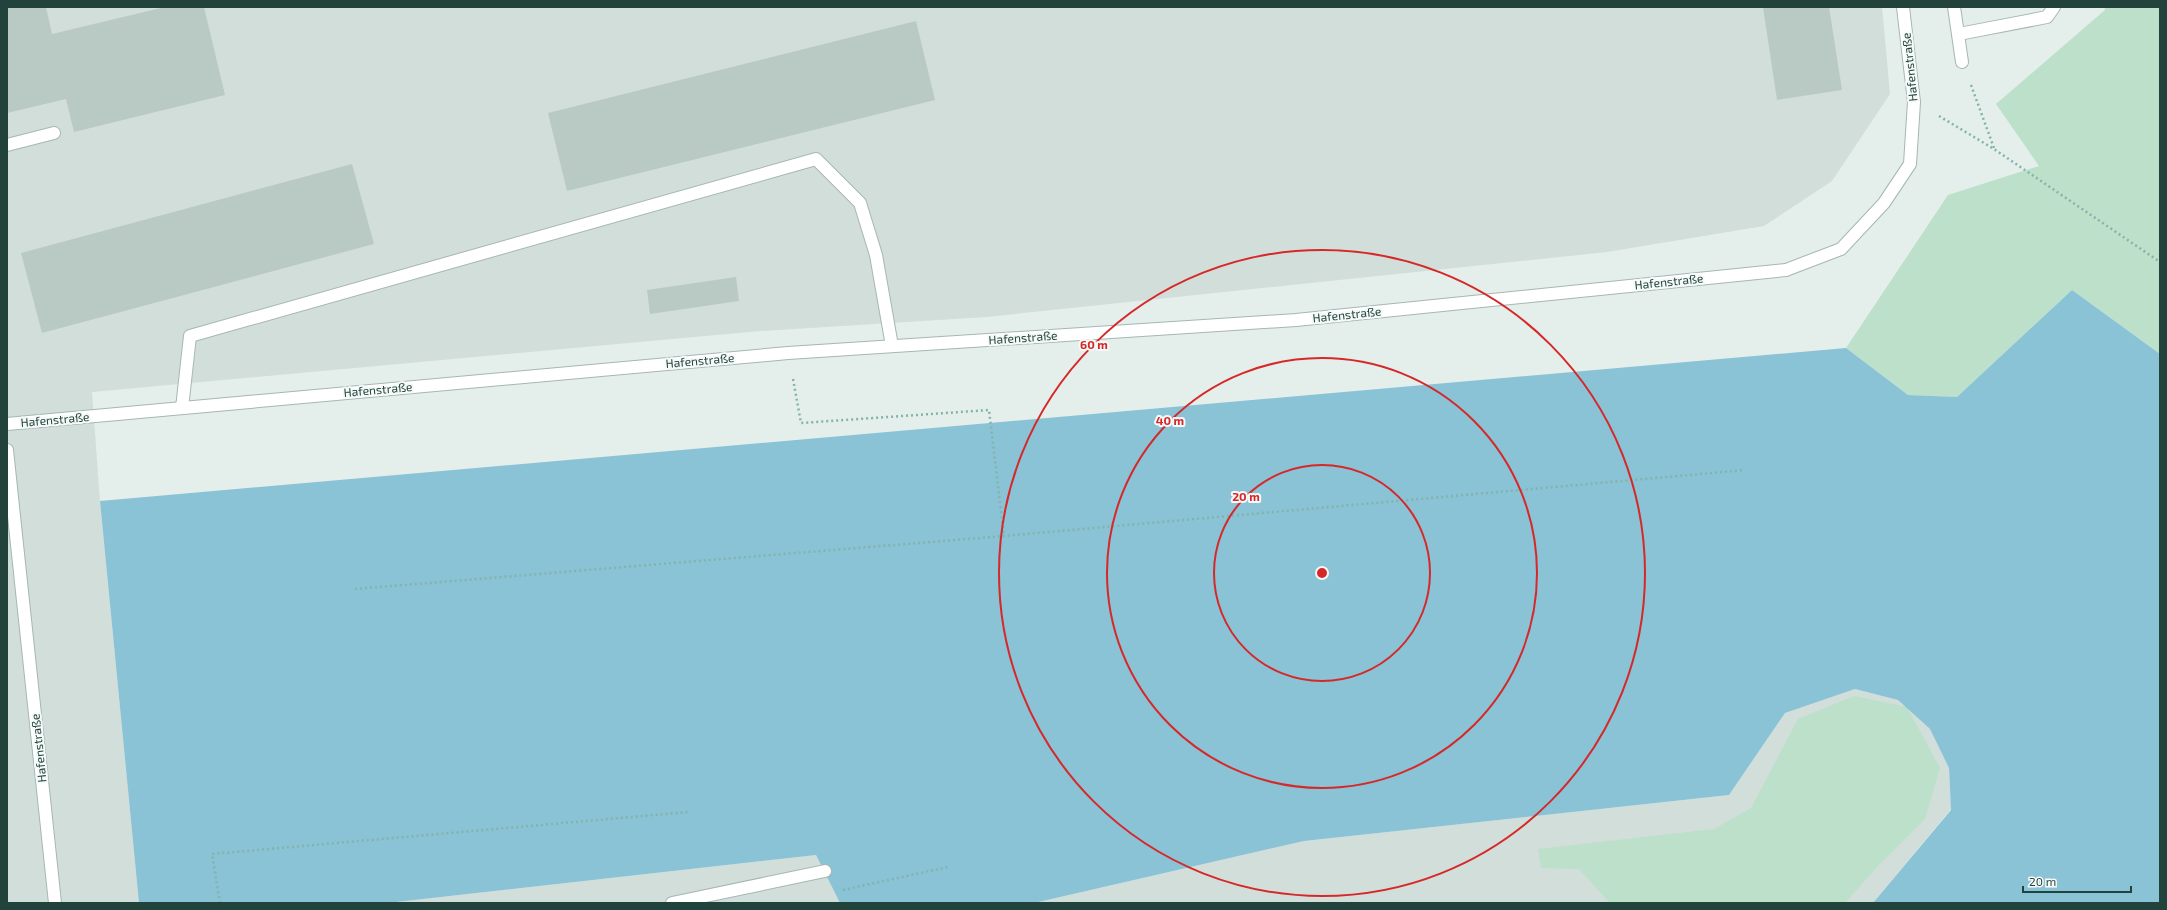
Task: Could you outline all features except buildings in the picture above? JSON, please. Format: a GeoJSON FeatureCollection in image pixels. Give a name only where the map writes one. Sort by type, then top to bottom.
{"type":"FeatureCollection","features":[{"type":"Feature","properties":{"kind":"street","name":"Hafenstraße"},"geometry":{"type":"LineString","coordinates":[[7,424],[788,353],[1296,320],[1786,270],[1841,249],[1884,204],[1910,164],[1914,102],[1903,7]]}},
{"type":"Feature","properties":{"kind":"street"},"geometry":{"type":"LineString","coordinates":[[1954,7],[1962,62]]}},
{"type":"Feature","properties":{"kind":"street"},"geometry":{"type":"LineString","coordinates":[[1959,34],[2047,17],[2054,7]]}},
{"type":"Feature","properties":{"kind":"street"},"geometry":{"type":"LineString","coordinates":[[7,145],[54,133]]}},
{"type":"Feature","properties":{"kind":"street"},"geometry":{"type":"LineString","coordinates":[[182,408],[190,336],[816,159],[860,203],[876,255],[892,346]]}},
{"type":"Feature","properties":{"kind":"street","name":"Hafenstraße"},"geometry":{"type":"LineString","coordinates":[[7,450],[55,903]]}},
{"type":"Feature","properties":{"kind":"street"},"geometry":{"type":"LineString","coordinates":[[672,903],[825,871]]}},
{"type":"Feature","properties":{"kind":"path"},"geometry":{"type":"LineString","coordinates":[[1962,62],[1994,149]]}},
{"type":"Feature","properties":{"kind":"path"},"geometry":{"type":"LineString","coordinates":[[1914,102],[1994,149],[2160,262]]}},
{"type":"Feature","properties":{"kind":"path"},"geometry":{"type":"LineString","coordinates":[[796,395],[801,423],[989,410],[1004,536]]}},
{"type":"Feature","properties":{"kind":"path"},"geometry":{"type":"LineString","coordinates":[[355,589],[1004,536],[1745,470]]}},
{"type":"Feature","properties":{"kind":"path"},"geometry":{"type":"LineString","coordinates":[[220,903],[212,854],[688,812]]}},
{"type":"Feature","properties":{"kind":"path"},"geometry":{"type":"LineString","coordinates":[[839,891],[948,867]]}},
{"type":"Feature","properties":{"kind":"shaded area"},"geometry":{"type":"Polygon","coordinates":[[[7,7],[1882,7],[1890,94],[1832,181],[1764,226],[1607,252],[986,317],[760,331],[92,392],[100,501],[139,903],[7,903],[7,7]]]}},
{"type":"Feature","properties":{"kind":"shaded area"},"geometry":{"type":"Polygon","coordinates":[[[1855,689],[1898,700],[1930,729],[1949,768],[1951,809],[1873,903],[1034,903],[1304,841],[1729,795],[1785,713],[1855,689]]]}},
{"type":"Feature","properties":{"kind":"shaded area"},"geometry":{"type":"Polygon","coordinates":[[[816,855],[840,903],[387,903],[816,855]]]}},
{"type":"Feature","properties":{"kind":"green space"},"geometry":{"type":"Polygon","coordinates":[[[2104,7],[2160,7],[2160,354],[2072,290],[1957,397],[1908,395],[1846,348],[1948,195],[2039,166],[1996,104],[2105,10],[2104,7]]]}},
{"type":"Feature","properties":{"kind":"green space"},"geometry":{"type":"Polygon","coordinates":[[[1854,696],[1907,707],[1940,768],[1925,819],[1877,867],[1845,903],[1610,903],[1579,869],[1541,868],[1538,849],[1714,829],[1751,808],[1798,719],[1854,696]]]}},
{"type":"Feature","properties":{"kind":"water"},"geometry":{"type":"Polygon","coordinates":[[[2072,290],[2160,354],[2160,903],[1873,903],[1951,810],[1949,768],[1930,729],[1898,700],[1855,689],[1785,713],[1729,795],[1304,841],[1034,903],[840,903],[816,855],[387,903],[139,903],[100,501],[1846,348],[1908,395],[1957,397],[2072,290]]]}}]}
